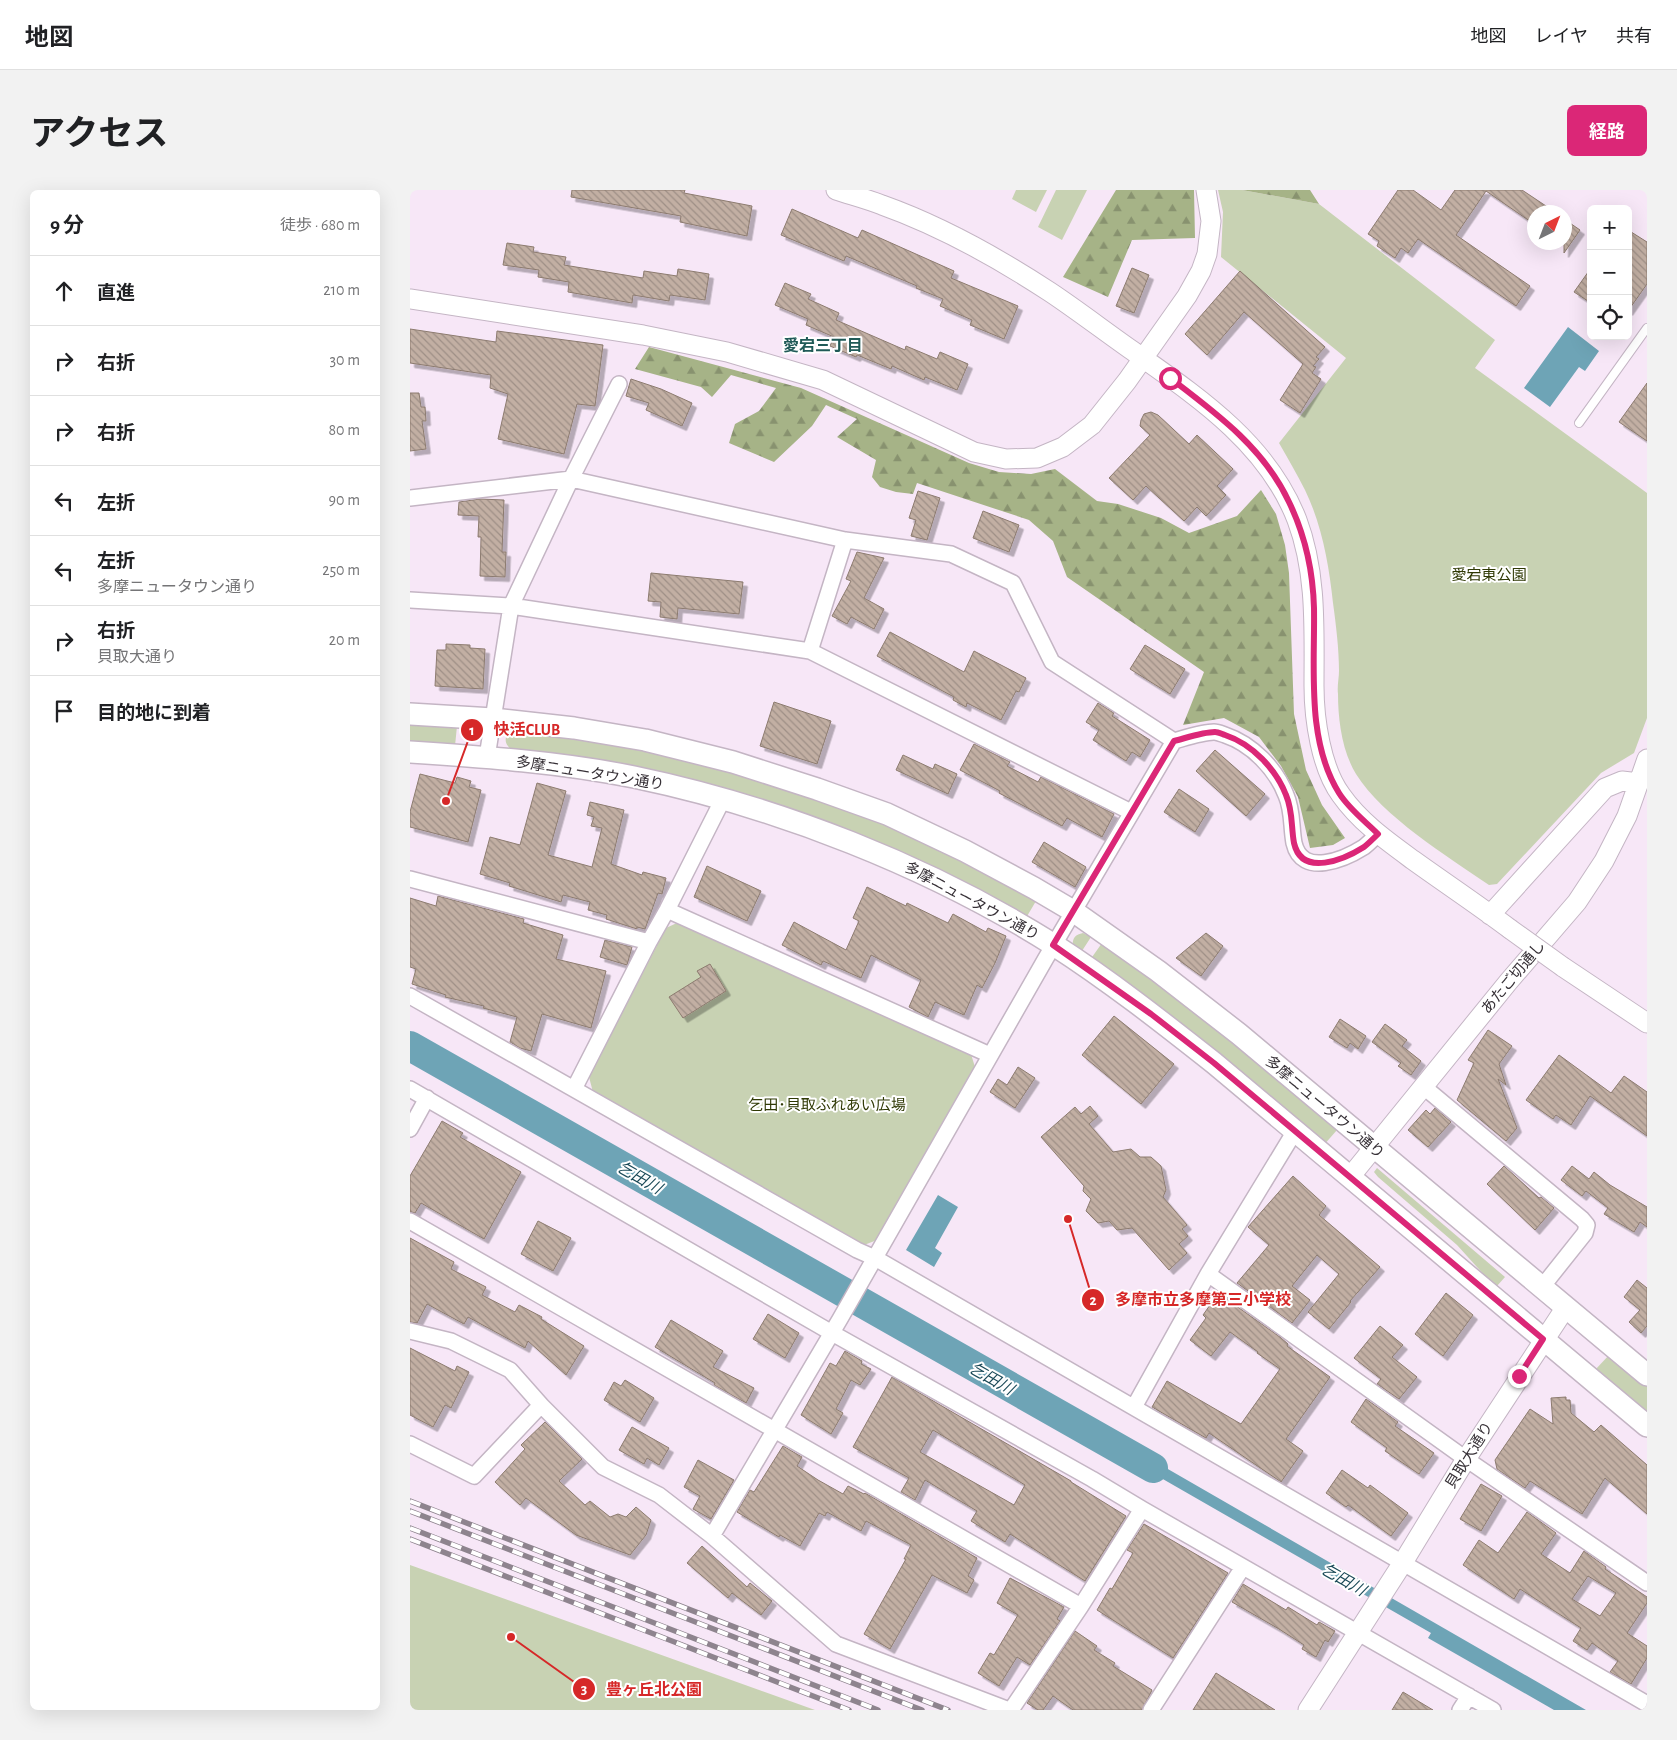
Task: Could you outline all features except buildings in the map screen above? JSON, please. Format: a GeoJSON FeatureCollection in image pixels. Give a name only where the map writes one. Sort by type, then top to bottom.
{"type":"FeatureCollection","features":[{"type":"Feature","properties":{"kind":"main road","name":"多摩ニュータウン通り"},"geometry":{"type":"LineString","coordinates":[[410,714],[493,719],[574,728],[645,740],[733,762],[817,789],[887,814],[965,851],[1073,911],[1165,976],[1238,1034],[1647,1375]]}},
{"type":"Feature","properties":{"kind":"main road","name":"多摩ニュータウン通り"},"geometry":{"type":"LineString","coordinates":[[410,752],[487,757],[562,766],[634,777],[723,799],[800,824],[875,852],[951,888],[1053,945],[1151,1014],[1214,1063],[1647,1426]]}},
{"type":"Feature","properties":{"kind":"street"},"geometry":{"type":"LineString","coordinates":[[836,190],[884,206],[936,228],[987,254],[1051,293],[1143,358],[1237,432],[1259,455],[1275,476],[1289,501],[1305,543],[1314,606],[1314,707],[1320,741],[1328,768],[1339,793],[1355,812],[1378,834],[1563,967],[1647,1024]]}},
{"type":"Feature","properties":{"kind":"street"},"geometry":{"type":"LineString","coordinates":[[410,299],[643,335],[728,352],[822,380],[974,452],[1006,459],[1037,458],[1064,448],[1092,425],[1187,296],[1201,271],[1207,254],[1211,221],[1206,190]]}},
{"type":"Feature","properties":{"kind":"street"},"geometry":{"type":"LineString","coordinates":[[487,757],[511,606],[571,479],[619,384]]}},
{"type":"Feature","properties":{"kind":"street"},"geometry":{"type":"LineString","coordinates":[[410,498],[571,479],[845,540],[951,554],[1013,583],[1052,662],[1174,741],[1215,732],[1238,739],[1253,750],[1271,769],[1286,794],[1292,817],[1294,845],[1302,858],[1308,862],[1328,864],[1363,847],[1378,834]]}},
{"type":"Feature","properties":{"kind":"street"},"geometry":{"type":"LineString","coordinates":[[810,651],[845,540]]}},
{"type":"Feature","properties":{"kind":"street"},"geometry":{"type":"LineString","coordinates":[[410,600],[511,606],[810,651],[1131,812]]}},
{"type":"Feature","properties":{"kind":"street"},"geometry":{"type":"LineString","coordinates":[[712,1536],[832,1333],[1053,945],[1174,741]]}},
{"type":"Feature","properties":{"kind":"street","name":"あたご切通し"},"geometry":{"type":"LineString","coordinates":[[1350,1177],[1508,982],[1577,902],[1604,861],[1627,816],[1647,759]]}},
{"type":"Feature","properties":{"kind":"street"},"geometry":{"type":"LineString","coordinates":[[1490,915],[1605,788],[1622,781],[1638,783]]}},
{"type":"Feature","properties":{"kind":"street"},"geometry":{"type":"LineString","coordinates":[[574,1090],[648,942],[667,910],[723,799]]}},
{"type":"Feature","properties":{"kind":"street"},"geometry":{"type":"LineString","coordinates":[[410,879],[648,942]]}},
{"type":"Feature","properties":{"kind":"street"},"geometry":{"type":"LineString","coordinates":[[667,910],[990,1055]]}},
{"type":"Feature","properties":{"kind":"street"},"geometry":{"type":"LineString","coordinates":[[410,996],[856,1250],[875,1258],[1134,1407],[1399,1568],[1647,1704]]}},
{"type":"Feature","properties":{"kind":"street"},"geometry":{"type":"LineString","coordinates":[[1424,1087],[1587,1225],[1585,1234],[1542,1287]]}},
{"type":"Feature","properties":{"kind":"street"},"geometry":{"type":"LineString","coordinates":[[410,1089],[832,1333],[1092,1479],[1142,1510],[1243,1567],[1361,1628],[1493,1710]]}},
{"type":"Feature","properties":{"kind":"street"},"geometry":{"type":"LineString","coordinates":[[410,1129],[428,1098]]}},
{"type":"Feature","properties":{"kind":"street"},"geometry":{"type":"LineString","coordinates":[[1134,1407],[1208,1274],[1295,1131]]}},
{"type":"Feature","properties":{"kind":"street"},"geometry":{"type":"LineString","coordinates":[[410,1221],[1081,1606]]}},
{"type":"Feature","properties":{"kind":"street"},"geometry":{"type":"LineString","coordinates":[[1208,1274],[1466,1459],[1647,1583]]}},
{"type":"Feature","properties":{"kind":"street","name":"貝取大通り"},"geometry":{"type":"LineString","coordinates":[[1361,1628],[1466,1459],[1543,1339],[1566,1307]]}},
{"type":"Feature","properties":{"kind":"street"},"geometry":{"type":"LineString","coordinates":[[410,1331],[451,1341],[510,1370],[541,1405],[604,1467],[659,1495],[712,1536],[836,1644],[1010,1710],[1081,1606],[1142,1510]]}},
{"type":"Feature","properties":{"kind":"street"},"geometry":{"type":"LineString","coordinates":[[410,1444],[474,1476],[541,1405]]}},
{"type":"Feature","properties":{"kind":"street"},"geometry":{"type":"LineString","coordinates":[[1151,1710],[1243,1567]]}},
{"type":"Feature","properties":{"kind":"street"},"geometry":{"type":"LineString","coordinates":[[1308,1710],[1361,1628]]}},
{"type":"Feature","properties":{"kind":"street"},"geometry":{"type":"LineString","coordinates":[[1460,1710],[1469,1696]]}},
{"type":"Feature","properties":{"kind":"lane"},"geometry":{"type":"LineString","coordinates":[[1579,423],[1647,328]]}},
{"type":"Feature","properties":{"kind":"green space"},"geometry":{"type":"Polygon","coordinates":[[[1016,190],[1047,190],[1036,212],[1012,199],[1016,190]]]}},
{"type":"Feature","properties":{"kind":"green space"},"geometry":{"type":"Polygon","coordinates":[[[1056,190],[1087,190],[1062,240],[1038,227],[1056,190]]]}},
{"type":"Feature","properties":{"kind":"green space"},"geometry":{"type":"Polygon","coordinates":[[[1116,190],[1194,190],[1195,238],[1132,240],[1108,297],[1063,277],[1116,190]]]}},
{"type":"Feature","properties":{"kind":"green space","name":"愛宕東公園"},"geometry":{"type":"Polygon","coordinates":[[[1218,190],[1242,190],[1319,204],[1495,340],[1475,368],[1647,493],[1647,718],[1634,753],[1601,773],[1497,884],[1489,885],[1417,835],[1382,805],[1368,790],[1351,765],[1340,725],[1337,637],[1324,545],[1311,503],[1279,443],[1346,358],[1221,257],[1223,212],[1218,190]]]}},
{"type":"Feature","properties":{"kind":"green space"},"geometry":{"type":"Polygon","coordinates":[[[1242,190],[1310,190],[1319,204],[1242,190]]]}},
{"type":"Feature","properties":{"kind":"green space"},"geometry":{"type":"Polygon","coordinates":[[[649,347],[801,388],[969,463],[999,472],[1031,474],[1055,469],[1097,501],[1118,504],[1161,518],[1189,533],[1237,516],[1261,490],[1276,514],[1285,545],[1289,573],[1294,714],[1306,770],[1322,805],[1345,838],[1333,845],[1310,848],[1298,797],[1281,766],[1259,737],[1224,718],[1183,725],[1204,672],[1067,577],[1053,541],[1029,520],[917,483],[913,494],[896,492],[880,487],[872,477],[876,460],[837,437],[857,419],[826,405],[812,426],[774,462],[729,443],[735,424],[759,411],[776,388],[731,375],[712,397],[701,387],[635,369],[649,347]]]}},
{"type":"Feature","properties":{"kind":"green space"},"geometry":{"type":"Polygon","coordinates":[[[410,723],[457,726],[455,746],[410,743],[410,723]]]}},
{"type":"Feature","properties":{"kind":"green space"},"geometry":{"type":"Polygon","coordinates":[[[513,731],[593,740],[641,748],[706,763],[792,789],[842,807],[898,831],[1036,901],[1026,918],[879,845],[513,751],[507,745],[506,739],[507,734],[513,731]]]}},
{"type":"Feature","properties":{"kind":"green space","name":"乞田･貝取ふれあい広場"},"geometry":{"type":"Polygon","coordinates":[[[679,922],[970,1051],[975,1067],[877,1240],[859,1247],[594,1096],[589,1077],[666,928],[679,922]]]}},
{"type":"Feature","properties":{"kind":"green space"},"geometry":{"type":"Polygon","coordinates":[[[1083,933],[1091,937],[1080,954],[1073,948],[1073,942],[1076,936],[1083,933]]]}},
{"type":"Feature","properties":{"kind":"green space"},"geometry":{"type":"Polygon","coordinates":[[[1102,943],[1192,1011],[1337,1130],[1323,1146],[1090,960],[1102,943]]]}},
{"type":"Feature","properties":{"kind":"green space"},"geometry":{"type":"Polygon","coordinates":[[[1377,1168],[1505,1277],[1497,1286],[1486,1277],[1457,1245],[1378,1177],[1374,1172],[1377,1168]]]}},
{"type":"Feature","properties":{"kind":"green space"},"geometry":{"type":"Polygon","coordinates":[[[1610,1354],[1647,1385],[1647,1413],[1595,1370],[1610,1354]]]}},
{"type":"Feature","properties":{"kind":"green space"},"geometry":{"type":"Polygon","coordinates":[[[410,1565],[815,1710],[410,1710],[410,1565]]]}},
{"type":"Feature","properties":{"kind":"water"},"geometry":{"type":"Polygon","coordinates":[[[1568,327],[1599,351],[1585,371],[1579,367],[1550,407],[1524,388],[1568,327]]]}},
{"type":"Feature","properties":{"kind":"water"},"geometry":{"type":"Polygon","coordinates":[[[938,1195],[958,1207],[935,1248],[942,1253],[934,1267],[906,1250],[938,1195]]]}},
{"type":"Feature","properties":{"kind":"water"},"geometry":{"type":"Polygon","coordinates":[[[1121,1442],[1586,1710],[1554,1710],[1428,1638],[1431,1633],[1114,1451],[1121,1442]]]}},
{"type":"Feature","properties":{"kind":"waterway","name":"乞田川"},"geometry":{"type":"LineString","coordinates":[[410,1046],[1153,1468]]}},
{"type":"Feature","properties":{"kind":"railway"},"geometry":{"type":"LineString","coordinates":[[410,1501],[948,1710]]}},
{"type":"Feature","properties":{"kind":"railway"},"geometry":{"type":"LineString","coordinates":[[410,1511],[922,1710]]}},
{"type":"Feature","properties":{"kind":"railway"},"geometry":{"type":"LineString","coordinates":[[410,1528],[878,1710]]}},
{"type":"Feature","properties":{"kind":"railway"},"geometry":{"type":"LineString","coordinates":[[410,1539],[849,1710]]}},
{"type":"Feature","properties":{"kind":"place","name":"快活CLUB"},"geometry":{"type":"Point","coordinates":[446,801]}},
{"type":"Feature","properties":{"kind":"place","name":"多摩市立多摩第三小学校"},"geometry":{"type":"Point","coordinates":[1068,1219]}},
{"type":"Feature","properties":{"kind":"place","name":"豊ヶ丘北公園"},"geometry":{"type":"Point","coordinates":[511,1637]}},
{"type":"Feature","properties":{"kind":"district","name":"愛宕三丁目"},"geometry":{"type":"Point","coordinates":[823,345]}},
{"type":"Feature","properties":{"kind":"route"},"geometry":{"type":"LineString","coordinates":[[1170,378],[1237,432],[1259,455],[1275,476],[1289,501],[1305,543],[1310,569],[1314,606],[1314,707],[1320,741],[1328,768],[1339,793],[1355,812],[1378,834],[1363,847],[1328,864],[1308,862],[1302,858],[1294,845],[1292,817],[1286,794],[1271,769],[1253,750],[1238,739],[1215,732],[1174,741],[1053,945],[1091,970],[1214,1063],[1543,1339],[1519,1376]]}}]}
